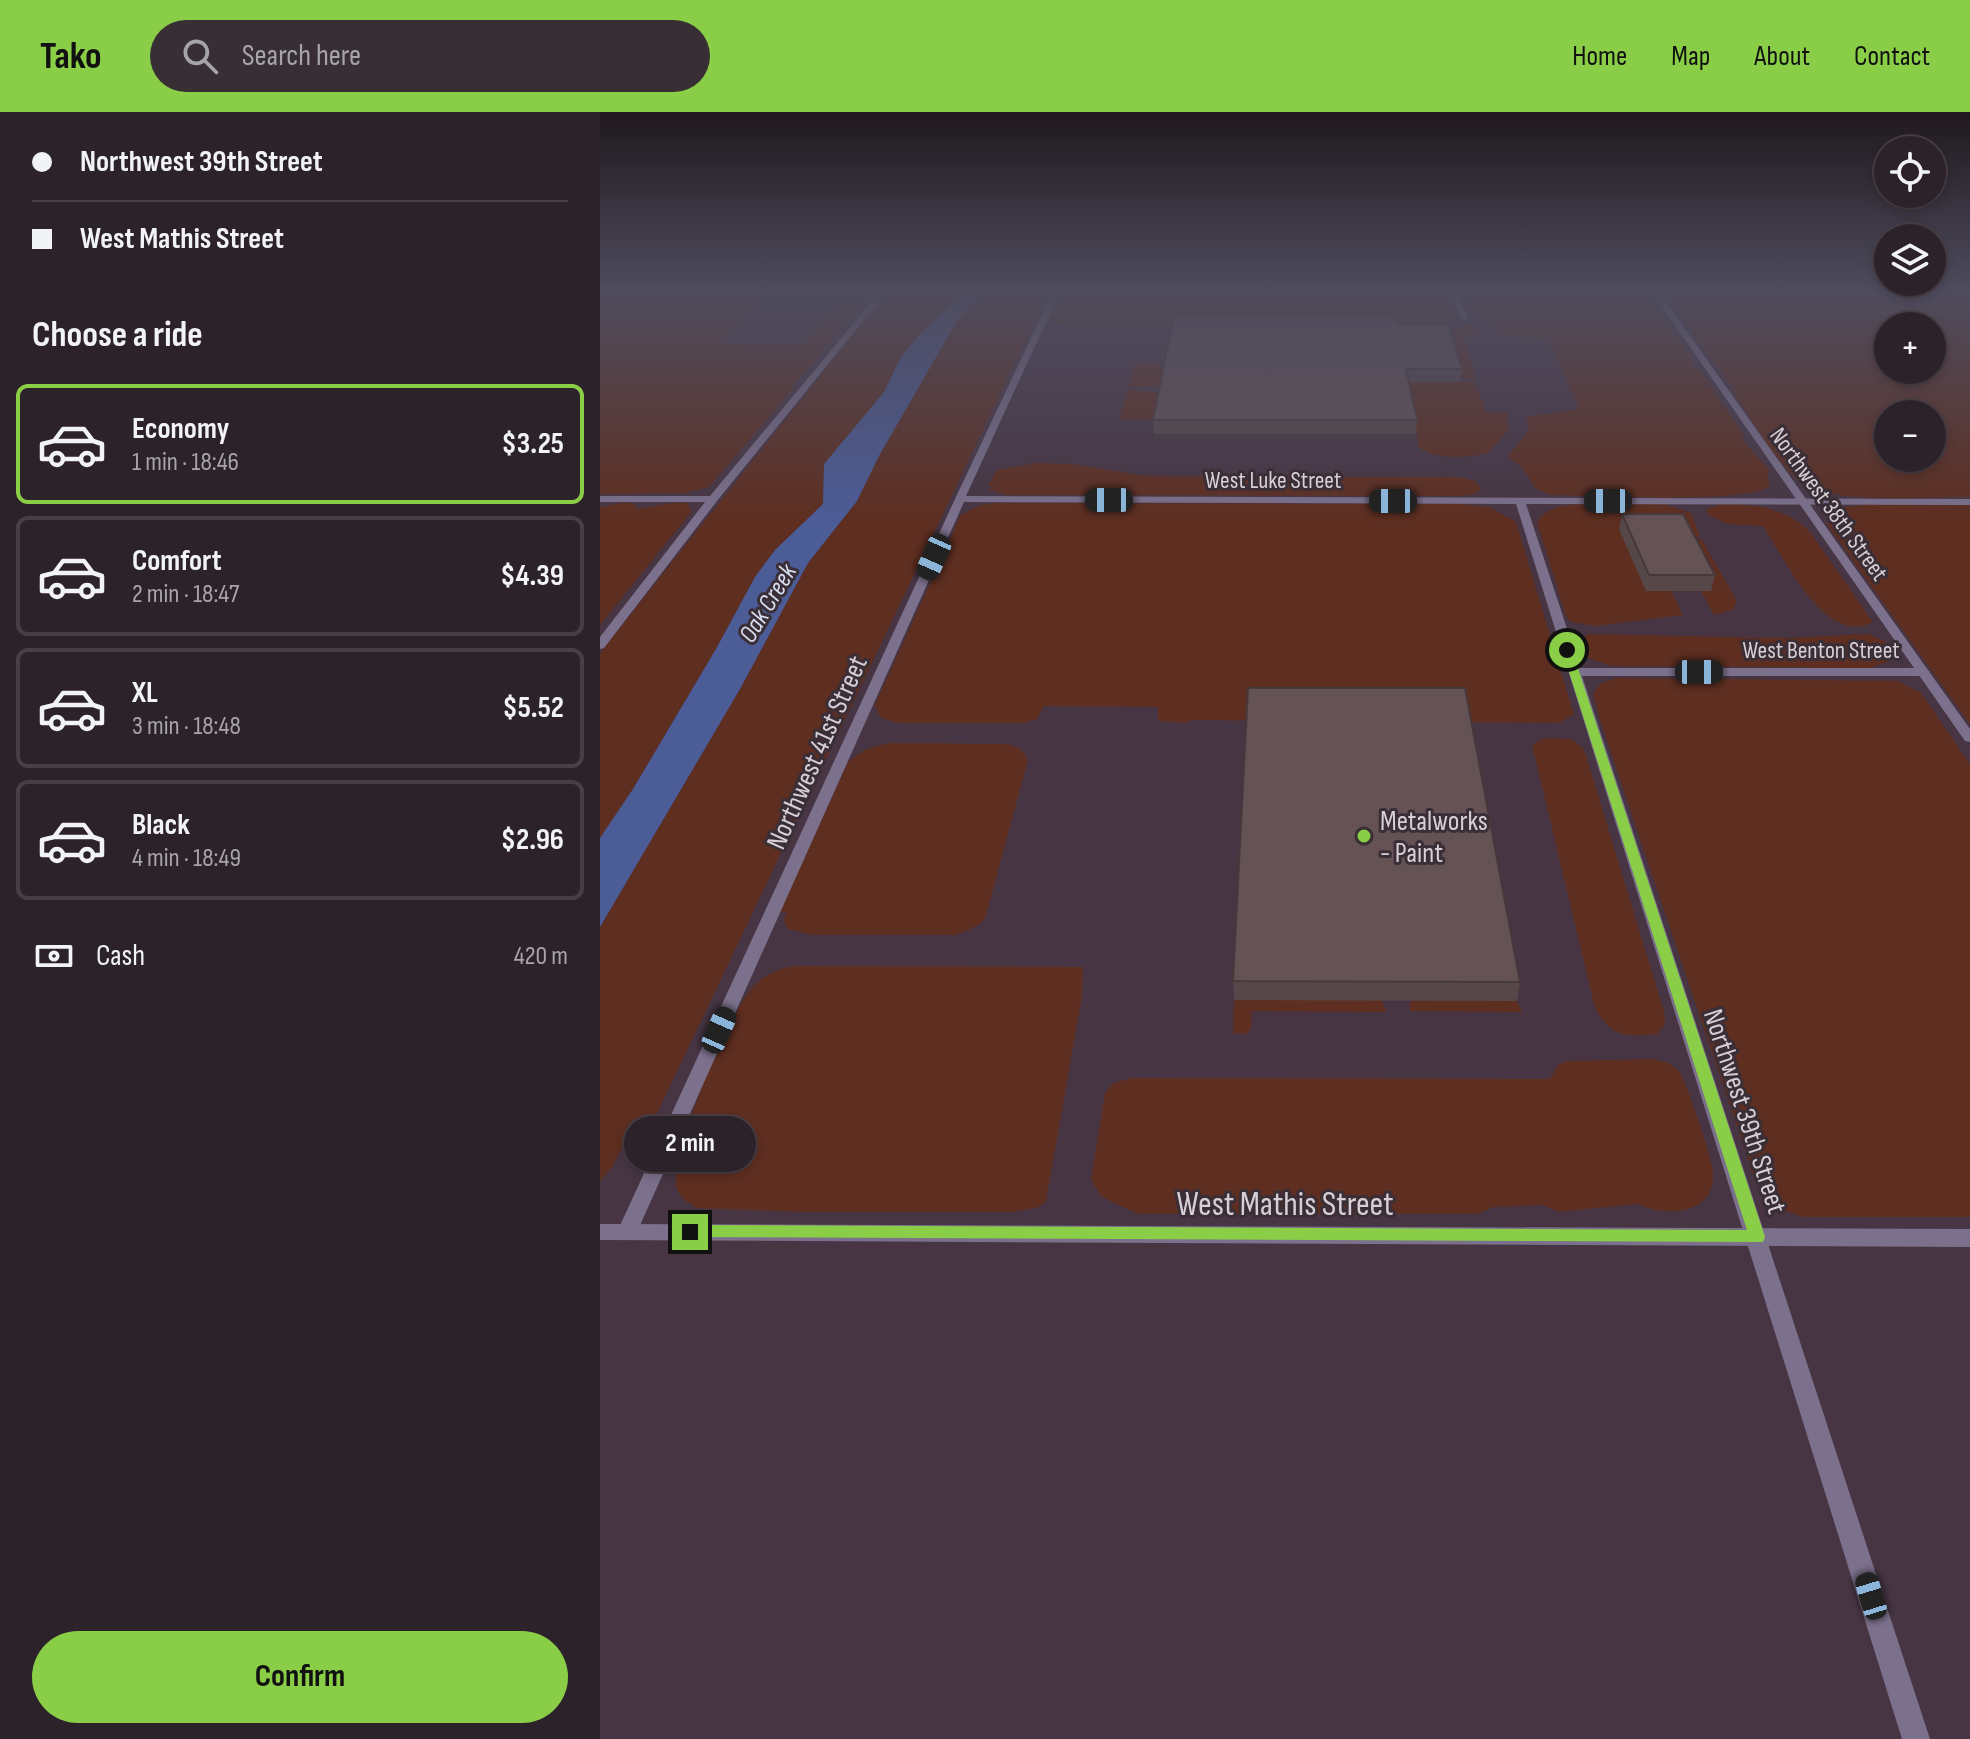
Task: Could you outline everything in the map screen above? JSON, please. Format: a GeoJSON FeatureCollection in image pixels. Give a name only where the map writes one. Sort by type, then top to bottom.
{"type":"FeatureCollection","features":[{"type":"Feature","properties":{"kind":"street"},"geometry":{"type":"LineString","coordinates":[[600,645],[713,499],[819,370]]}},
{"type":"Feature","properties":{"kind":"street","name":"Northwest 41st Street"},"geometry":{"type":"LineString","coordinates":[[627,1232],[1020,370]]}},
{"type":"Feature","properties":{"kind":"street","name":"Northwest 38th Street"},"geometry":{"type":"LineString","coordinates":[[1710,370],[1970,738]]}},
{"type":"Feature","properties":{"kind":"street"},"geometry":{"type":"LineString","coordinates":[[600,499],[713,499]]}},
{"type":"Feature","properties":{"kind":"street","name":"West Luke Street"},"geometry":{"type":"LineString","coordinates":[[960,499],[1970,502]]}},
{"type":"Feature","properties":{"kind":"street","name":"Northwest 39th Street"},"geometry":{"type":"LineString","coordinates":[[1520,501],[1916,1739]]}},
{"type":"Feature","properties":{"kind":"street","name":"West Benton Street"},"geometry":{"type":"LineString","coordinates":[[1574,672],[1924,672]]}},
{"type":"Feature","properties":{"kind":"street","name":"West Mathis Street"},"geometry":{"type":"LineString","coordinates":[[600,1232],[1970,1238]]}},
{"type":"Feature","properties":{"kind":"shaded area"},"geometry":{"type":"Polygon","coordinates":[[[600,370],[1874,370],[1874,384],[1946,384],[1946,370],[1970,370],[1970,1739],[600,1739],[600,370]]]}},
{"type":"Feature","properties":{"kind":"shaded area"},"geometry":{"type":"Polygon","coordinates":[[[600,370],[807,370],[709,487],[685,493],[600,494],[600,370]]]}},
{"type":"Feature","properties":{"kind":"shaded area"},"geometry":{"type":"Polygon","coordinates":[[[825,370],[895,370],[884,392],[824,464],[823,504],[775,550],[755,577],[633,789],[600,838],[600,653],[825,370]]]}},
{"type":"Feature","properties":{"kind":"shaded area"},"geometry":{"type":"Polygon","coordinates":[[[929,370],[1012,370],[650,1128],[633,1128],[612,1167],[600,1181],[600,927],[740,689],[808,563],[857,501],[929,370]]]}},
{"type":"Feature","properties":{"kind":"shaded area"},"geometry":{"type":"Polygon","coordinates":[[[1133,370],[1166,370],[1163,385],[1128,388],[1133,370]]]}},
{"type":"Feature","properties":{"kind":"shaded area"},"geometry":{"type":"Polygon","coordinates":[[[1457,370],[1473,370],[1476,379],[1464,380],[1457,370]]]}},
{"type":"Feature","properties":{"kind":"shaded area"},"geometry":{"type":"Polygon","coordinates":[[[1562,370],[1700,370],[1745,437],[1742,439],[1770,471],[1767,472],[1770,486],[1756,492],[1701,497],[1552,495],[1540,491],[1508,456],[1531,431],[1527,417],[1579,409],[1562,370]]]}},
{"type":"Feature","properties":{"kind":"shaded area"},"geometry":{"type":"Polygon","coordinates":[[[1720,370],[1874,370],[1874,384],[1946,384],[1946,370],[1970,370],[1970,497],[1855,497],[1813,489],[1799,481],[1781,463],[1720,370]]]}},
{"type":"Feature","properties":{"kind":"shaded area"},"geometry":{"type":"Polygon","coordinates":[[[1406,382],[1475,382],[1486,412],[1506,413],[1509,429],[1488,453],[1452,457],[1425,451],[1419,447],[1406,382]]]}},
{"type":"Feature","properties":{"kind":"shaded area"},"geometry":{"type":"Polygon","coordinates":[[[1127,390],[1162,393],[1156,420],[1119,419],[1127,390]]]}},
{"type":"Feature","properties":{"kind":"shaded area"},"geometry":{"type":"Polygon","coordinates":[[[1035,463],[1072,464],[1145,476],[1459,477],[1476,481],[1481,489],[1464,496],[1008,495],[988,489],[994,487],[988,485],[997,470],[1035,463]]]}},
{"type":"Feature","properties":{"kind":"shaded area"},"geometry":{"type":"Polygon","coordinates":[[[627,502],[636,505],[635,508],[687,503],[692,511],[600,625],[600,507],[627,502]]]}},
{"type":"Feature","properties":{"kind":"shaded area"},"geometry":{"type":"Polygon","coordinates":[[[994,503],[1462,504],[1490,507],[1516,522],[1574,715],[1558,723],[1189,720],[1188,723],[1158,721],[1158,707],[1044,706],[1037,719],[1024,723],[898,723],[881,718],[875,705],[961,515],[978,506],[994,503]]]}},
{"type":"Feature","properties":{"kind":"shaded area"},"geometry":{"type":"Polygon","coordinates":[[[1598,503],[1664,504],[1691,513],[1700,537],[1691,537],[1645,591],[1671,591],[1683,615],[1596,626],[1571,622],[1566,616],[1537,522],[1556,508],[1598,503]]]}},
{"type":"Feature","properties":{"kind":"shaded area"},"geometry":{"type":"Polygon","coordinates":[[[1866,504],[1970,505],[1970,724],[1827,524],[1836,509],[1866,504]]]}},
{"type":"Feature","properties":{"kind":"shaded area"},"geometry":{"type":"Polygon","coordinates":[[[1719,505],[1768,508],[1800,524],[1810,532],[1873,622],[1855,627],[1839,622],[1823,611],[1794,577],[1763,526],[1728,524],[1708,515],[1706,509],[1719,505]]]}},
{"type":"Feature","properties":{"kind":"shaded area"},"geometry":{"type":"Polygon","coordinates":[[[1694,539],[1702,540],[1737,601],[1733,610],[1714,615],[1701,591],[1711,591],[1694,539]]]}},
{"type":"Feature","properties":{"kind":"shaded area"},"geometry":{"type":"Polygon","coordinates":[[[1589,634],[1786,638],[1869,634],[1886,642],[1893,656],[1889,661],[1871,668],[1612,666],[1581,656],[1575,641],[1589,634]]]}},
{"type":"Feature","properties":{"kind":"shaded area"},"geometry":{"type":"Polygon","coordinates":[[[1617,678],[1898,681],[1921,693],[1970,764],[1970,1217],[1803,1217],[1781,1210],[1753,1174],[1600,720],[1593,693],[1602,683],[1617,678]]]}},
{"type":"Feature","properties":{"kind":"shaded area"},"geometry":{"type":"Polygon","coordinates":[[[1544,738],[1571,739],[1584,749],[1665,1015],[1664,1026],[1657,1034],[1620,1033],[1607,1025],[1595,1008],[1532,745],[1544,738]]]}},
{"type":"Feature","properties":{"kind":"shaded area"},"geometry":{"type":"Polygon","coordinates":[[[888,743],[1007,744],[1021,750],[1028,760],[985,919],[956,935],[813,935],[788,929],[784,921],[786,912],[780,912],[848,762],[864,750],[888,743]]]}},
{"type":"Feature","properties":{"kind":"shaded area"},"geometry":{"type":"Polygon","coordinates":[[[796,966],[1083,967],[1082,996],[1046,1201],[1039,1207],[1013,1212],[806,1212],[696,1208],[684,1199],[676,1186],[682,1145],[730,1024],[758,982],[773,972],[796,966]]]}},
{"type":"Feature","properties":{"kind":"shaded area"},"geometry":{"type":"Polygon","coordinates":[[[1234,1000],[1382,1000],[1386,1012],[1252,1011],[1251,1029],[1246,1034],[1233,1033],[1234,1000]]]}},
{"type":"Feature","properties":{"kind":"shaded area"},"geometry":{"type":"Polygon","coordinates":[[[1410,1001],[1517,1001],[1522,1012],[1410,1011],[1410,1001]]]}},
{"type":"Feature","properties":{"kind":"shaded area"},"geometry":{"type":"Polygon","coordinates":[[[1653,1059],[1669,1063],[1680,1072],[1712,1165],[1711,1187],[1706,1198],[1686,1210],[1661,1211],[1637,1204],[1558,1212],[1543,1205],[1494,1207],[1477,1214],[1138,1214],[1102,1197],[1091,1180],[1105,1093],[1114,1083],[1131,1078],[1550,1079],[1558,1065],[1567,1061],[1653,1059]]]}},
{"type":"Feature","properties":{"kind":"water","name":"Oak Creek"},"geometry":{"type":"Polygon","coordinates":[[[895,370],[929,370],[857,501],[808,563],[740,689],[600,927],[600,838],[633,789],[755,577],[775,550],[823,504],[824,464],[884,392],[895,370]]]}},
{"type":"Feature","properties":{"kind":"building"},"geometry":{"type":"Polygon","coordinates":[[[1163,370],[1406,370],[1417,420],[1153,420],[1163,370]]]}},
{"type":"Feature","properties":{"kind":"building"},"geometry":{"type":"Polygon","coordinates":[[[1622,514],[1683,514],[1715,575],[1649,575],[1622,514]]]}},
{"type":"Feature","properties":{"kind":"building","name":"Metalworks - Paint"},"geometry":{"type":"Polygon","coordinates":[[[1248,688],[1465,688],[1520,982],[1233,981],[1248,688]]]}},
{"type":"Feature","properties":{"kind":"place","name":"Metalworks - Paint"},"geometry":{"type":"Point","coordinates":[1364,836]}},
{"type":"Feature","properties":{"kind":"route"},"geometry":{"type":"LineString","coordinates":[[690,1232],[1757,1237],[1567,650]]}}]}
